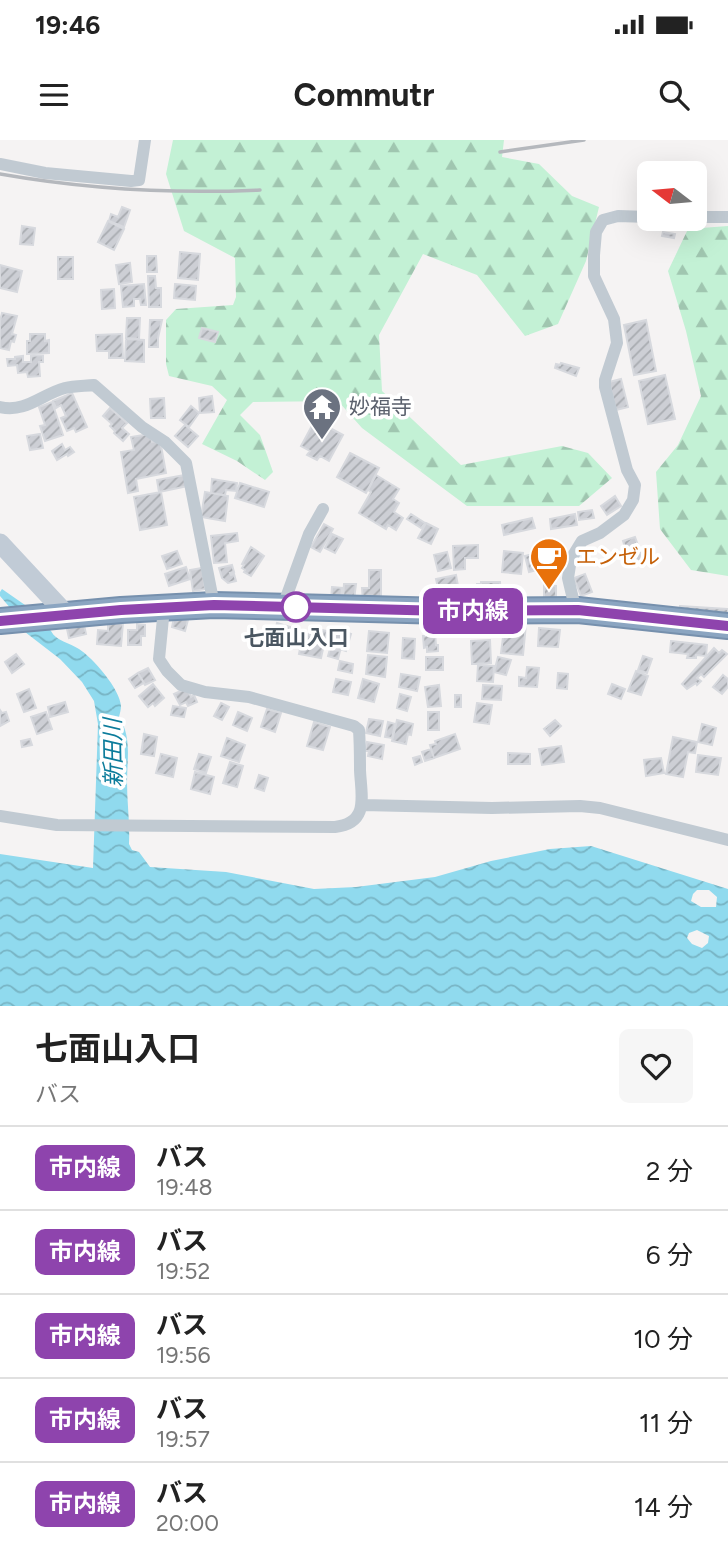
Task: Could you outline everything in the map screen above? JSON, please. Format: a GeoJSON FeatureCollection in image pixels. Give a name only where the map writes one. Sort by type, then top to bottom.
{"type":"FeatureCollection","features":[{"type":"Feature","properties":{"kind":"highway"},"geometry":{"type":"LineString","coordinates":[[8,621],[56,615],[214,605],[445,611],[578,610],[728,626]]}},
{"type":"Feature","properties":{"kind":"street"},"geometry":{"type":"LineString","coordinates":[[0,164],[45,173],[139,180],[145,140]]}},
{"type":"Feature","properties":{"kind":"street"},"geometry":{"type":"LineString","coordinates":[[578,610],[568,578],[571,559],[582,541],[600,533],[624,515],[633,500],[635,485],[627,470],[605,387],[617,344],[614,319],[594,276],[596,232],[603,220],[618,216],[637,217]]}},
{"type":"Feature","properties":{"kind":"street"},"geometry":{"type":"LineString","coordinates":[[707,217],[728,217]]}},
{"type":"Feature","properties":{"kind":"street"},"geometry":{"type":"LineString","coordinates":[[1,412],[35,403],[64,388],[94,385],[142,427],[165,442],[186,463],[214,605]]}},
{"type":"Feature","properties":{"kind":"street"},"geometry":{"type":"LineString","coordinates":[[283,607],[309,534],[323,509]]}},
{"type":"Feature","properties":{"kind":"street"},"geometry":{"type":"LineString","coordinates":[[0,543],[56,615]]}},
{"type":"Feature","properties":{"kind":"street"},"geometry":{"type":"LineString","coordinates":[[0,816],[57,825],[335,827],[345,826],[356,817],[363,804],[359,730],[354,726],[248,697],[205,692],[181,685],[159,659],[164,608]]}},
{"type":"Feature","properties":{"kind":"street"},"geometry":{"type":"LineString","coordinates":[[363,804],[492,808],[580,806],[600,808],[728,840]]}},
{"type":"Feature","properties":{"kind":"green space"},"geometry":{"type":"Polygon","coordinates":[[[173,140],[504,140],[502,157],[539,164],[572,196],[599,207],[586,261],[558,324],[525,336],[477,275],[423,254],[379,335],[382,391],[461,465],[562,446],[588,453],[612,478],[579,506],[467,506],[362,428],[338,401],[253,402],[240,415],[260,435],[273,472],[265,480],[237,461],[202,444],[227,400],[212,386],[169,376],[166,364],[166,320],[176,309],[233,305],[236,297],[235,258],[184,231],[166,174],[173,140]]]}},
{"type":"Feature","properties":{"kind":"green space"},"geometry":{"type":"Polygon","coordinates":[[[728,226],[728,576],[691,570],[660,529],[656,472],[678,445],[701,396],[668,271],[687,231],[707,231],[707,228],[728,226]]]}},
{"type":"Feature","properties":{"kind":"water","name":"新田川"},"geometry":{"type":"Polygon","coordinates":[[[2,589],[25,605],[56,637],[85,653],[105,674],[116,691],[121,706],[119,717],[127,740],[129,844],[150,867],[226,872],[314,889],[356,887],[435,877],[491,861],[550,849],[591,846],[728,889],[728,1006],[0,1006],[0,854],[93,868],[98,724],[94,701],[82,682],[60,659],[25,632],[0,596],[2,589]],[[697,890],[691,901],[701,907],[716,907],[717,897],[709,890],[697,890]],[[697,930],[689,933],[687,938],[692,944],[702,948],[708,943],[709,936],[697,930]]]}},
{"type":"Feature","properties":{"kind":"building"},"geometry":{"type":"Polygon","coordinates":[[[122,207],[130,210],[124,227],[109,221],[111,214],[118,217],[122,207]]]}},
{"type":"Feature","properties":{"kind":"building"},"geometry":{"type":"Polygon","coordinates":[[[108,221],[124,229],[114,250],[98,242],[108,221]]]}},
{"type":"Feature","properties":{"kind":"building"},"geometry":{"type":"Polygon","coordinates":[[[22,226],[35,228],[33,245],[20,244],[22,226]]]}},
{"type":"Feature","properties":{"kind":"building"},"geometry":{"type":"Polygon","coordinates":[[[663,232],[675,234],[674,238],[662,236],[663,232]]]}},
{"type":"Feature","properties":{"kind":"building"},"geometry":{"type":"Polygon","coordinates":[[[180,252],[200,254],[198,280],[178,278],[180,252]]]}},
{"type":"Feature","properties":{"kind":"building"},"geometry":{"type":"Polygon","coordinates":[[[147,256],[156,256],[157,272],[147,272],[147,256]]]}},
{"type":"Feature","properties":{"kind":"building"},"geometry":{"type":"Polygon","coordinates":[[[58,257],[73,257],[73,279],[58,279],[58,257]]]}},
{"type":"Feature","properties":{"kind":"building"},"geometry":{"type":"Polygon","coordinates":[[[130,263],[132,282],[119,284],[116,265],[130,263]]]}},
{"type":"Feature","properties":{"kind":"building"},"geometry":{"type":"Polygon","coordinates":[[[0,265],[22,271],[17,292],[0,288],[0,265]]]}},
{"type":"Feature","properties":{"kind":"building"},"geometry":{"type":"Polygon","coordinates":[[[148,276],[155,276],[156,288],[161,288],[161,307],[149,307],[148,276]]]}},
{"type":"Feature","properties":{"kind":"building"},"geometry":{"type":"Polygon","coordinates":[[[144,284],[146,305],[141,305],[140,299],[134,299],[134,306],[123,307],[121,286],[144,284]]]}},
{"type":"Feature","properties":{"kind":"building"},"geometry":{"type":"Polygon","coordinates":[[[175,284],[196,286],[195,300],[174,298],[175,284]]]}},
{"type":"Feature","properties":{"kind":"building"},"geometry":{"type":"Polygon","coordinates":[[[114,289],[115,308],[102,309],[101,290],[114,289]]]}},
{"type":"Feature","properties":{"kind":"building"},"geometry":{"type":"Polygon","coordinates":[[[2,313],[17,316],[12,334],[16,335],[9,350],[0,348],[2,313]]]}},
{"type":"Feature","properties":{"kind":"building"},"geometry":{"type":"Polygon","coordinates":[[[127,318],[140,318],[139,339],[126,338],[127,318]]]}},
{"type":"Feature","properties":{"kind":"building"},"geometry":{"type":"Polygon","coordinates":[[[150,320],[162,320],[158,347],[149,347],[150,320]]]}},
{"type":"Feature","properties":{"kind":"building"},"geometry":{"type":"Polygon","coordinates":[[[646,320],[656,371],[634,375],[624,325],[646,320]]]}},
{"type":"Feature","properties":{"kind":"building"},"geometry":{"type":"Polygon","coordinates":[[[202,328],[218,332],[215,342],[199,338],[202,328]]]}},
{"type":"Feature","properties":{"kind":"building"},"geometry":{"type":"Polygon","coordinates":[[[30,334],[45,334],[45,341],[49,340],[49,353],[27,354],[30,334]]]}},
{"type":"Feature","properties":{"kind":"building"},"geometry":{"type":"Polygon","coordinates":[[[122,334],[123,358],[109,358],[109,351],[97,351],[96,335],[122,334]]]}},
{"type":"Feature","properties":{"kind":"building"},"geometry":{"type":"Polygon","coordinates":[[[126,339],[144,340],[144,362],[125,361],[126,339]]]}},
{"type":"Feature","properties":{"kind":"building"},"geometry":{"type":"Polygon","coordinates":[[[43,355],[43,362],[39,362],[40,376],[28,377],[27,372],[18,373],[17,365],[8,366],[7,359],[23,356],[23,362],[31,362],[31,356],[43,355]]]}},
{"type":"Feature","properties":{"kind":"building"},"geometry":{"type":"Polygon","coordinates":[[[556,364],[579,368],[576,376],[555,368],[556,364]]]}},
{"type":"Feature","properties":{"kind":"building"},"geometry":{"type":"Polygon","coordinates":[[[665,375],[675,419],[648,424],[639,381],[665,375]]]}},
{"type":"Feature","properties":{"kind":"building"},"geometry":{"type":"Polygon","coordinates":[[[621,379],[628,407],[616,410],[609,382],[621,379]]]}},
{"type":"Feature","properties":{"kind":"building"},"geometry":{"type":"Polygon","coordinates":[[[72,393],[87,427],[76,432],[74,428],[67,431],[61,418],[66,416],[61,405],[56,408],[53,401],[72,393]]]}},
{"type":"Feature","properties":{"kind":"building"},"geometry":{"type":"Polygon","coordinates":[[[212,396],[214,412],[200,413],[199,398],[212,396]]]}},
{"type":"Feature","properties":{"kind":"building"},"geometry":{"type":"Polygon","coordinates":[[[164,398],[165,418],[151,418],[150,399],[164,398]]]}},
{"type":"Feature","properties":{"kind":"building"},"geometry":{"type":"Polygon","coordinates":[[[52,402],[63,435],[45,441],[40,426],[45,425],[39,407],[52,402]]]}},
{"type":"Feature","properties":{"kind":"building"},"geometry":{"type":"Polygon","coordinates":[[[191,406],[199,413],[189,427],[180,420],[191,406]]]}},
{"type":"Feature","properties":{"kind":"building"},"geometry":{"type":"Polygon","coordinates":[[[110,408],[127,423],[122,428],[129,434],[123,441],[103,416],[110,408]]]}},
{"type":"Feature","properties":{"kind":"building","name":"妙福寺"},"geometry":{"type":"Polygon","coordinates":[[[315,420],[343,435],[329,461],[320,456],[317,460],[307,455],[310,451],[301,446],[315,420]]]}},
{"type":"Feature","properties":{"kind":"building"},"geometry":{"type":"Polygon","coordinates":[[[185,425],[198,436],[188,447],[175,436],[185,425]]]}},
{"type":"Feature","properties":{"kind":"building"},"geometry":{"type":"Polygon","coordinates":[[[40,434],[43,448],[30,450],[27,436],[40,434]]]}},
{"type":"Feature","properties":{"kind":"building"},"geometry":{"type":"Polygon","coordinates":[[[150,434],[152,442],[160,440],[166,473],[136,479],[138,491],[128,493],[121,452],[134,450],[131,437],[150,434]]]}},
{"type":"Feature","properties":{"kind":"building"},"geometry":{"type":"Polygon","coordinates":[[[62,444],[65,450],[70,447],[74,452],[57,460],[52,451],[62,444]]]}},
{"type":"Feature","properties":{"kind":"building"},"geometry":{"type":"Polygon","coordinates":[[[350,453],[379,468],[366,493],[337,477],[350,453]]]}},
{"type":"Feature","properties":{"kind":"building"},"geometry":{"type":"Polygon","coordinates":[[[185,475],[188,486],[159,492],[157,480],[185,475]]]}},
{"type":"Feature","properties":{"kind":"building"},"geometry":{"type":"Polygon","coordinates":[[[376,475],[399,489],[393,499],[399,503],[394,512],[403,518],[396,530],[388,525],[386,529],[359,513],[371,492],[368,490],[376,475]]]}},
{"type":"Feature","properties":{"kind":"building"},"geometry":{"type":"Polygon","coordinates":[[[212,479],[237,483],[236,491],[226,490],[225,495],[211,493],[212,479]]]}},
{"type":"Feature","properties":{"kind":"building"},"geometry":{"type":"Polygon","coordinates":[[[240,483],[269,492],[264,507],[235,498],[240,483]]]}},
{"type":"Feature","properties":{"kind":"building"},"geometry":{"type":"Polygon","coordinates":[[[161,492],[167,525],[140,530],[134,497],[161,492]]]}},
{"type":"Feature","properties":{"kind":"building"},"geometry":{"type":"Polygon","coordinates":[[[205,492],[228,496],[225,521],[201,517],[205,492]]]}},
{"type":"Feature","properties":{"kind":"building"},"geometry":{"type":"Polygon","coordinates":[[[615,496],[621,506],[607,515],[601,506],[615,496]]]}},
{"type":"Feature","properties":{"kind":"building"},"geometry":{"type":"Polygon","coordinates":[[[592,510],[594,518],[579,520],[578,512],[592,510]]]}},
{"type":"Feature","properties":{"kind":"building"},"geometry":{"type":"Polygon","coordinates":[[[411,514],[425,523],[421,528],[407,519],[411,514]]]}},
{"type":"Feature","properties":{"kind":"building"},"geometry":{"type":"Polygon","coordinates":[[[575,514],[577,525],[551,529],[550,519],[575,514]]]}},
{"type":"Feature","properties":{"kind":"building"},"geometry":{"type":"Polygon","coordinates":[[[532,518],[535,528],[504,535],[502,525],[532,518]]]}},
{"type":"Feature","properties":{"kind":"building"},"geometry":{"type":"Polygon","coordinates":[[[426,523],[438,529],[431,544],[418,538],[426,523]]]}},
{"type":"Feature","properties":{"kind":"building"},"geometry":{"type":"Polygon","coordinates":[[[324,524],[333,529],[320,552],[311,547],[324,524]]]}},
{"type":"Feature","properties":{"kind":"building"},"geometry":{"type":"Polygon","coordinates":[[[237,533],[238,541],[225,543],[227,562],[214,563],[211,536],[237,533]]]}},
{"type":"Feature","properties":{"kind":"building"},"geometry":{"type":"Polygon","coordinates":[[[332,534],[343,539],[335,553],[325,548],[332,534]]]}},
{"type":"Feature","properties":{"kind":"building"},"geometry":{"type":"Polygon","coordinates":[[[635,537],[644,562],[631,567],[623,541],[635,537]]]}},
{"type":"Feature","properties":{"kind":"building"},"geometry":{"type":"Polygon","coordinates":[[[478,545],[478,558],[465,558],[465,569],[454,570],[453,546],[478,545]]]}},
{"type":"Feature","properties":{"kind":"building"},"geometry":{"type":"Polygon","coordinates":[[[251,547],[264,556],[251,576],[244,572],[242,564],[251,547]]]}},
{"type":"Feature","properties":{"kind":"building"},"geometry":{"type":"Polygon","coordinates":[[[559,550],[561,558],[546,566],[543,554],[559,550]]]}},
{"type":"Feature","properties":{"kind":"building"},"geometry":{"type":"Polygon","coordinates":[[[177,551],[182,564],[167,569],[162,556],[177,551]]]}},
{"type":"Feature","properties":{"kind":"building"},"geometry":{"type":"Polygon","coordinates":[[[504,551],[523,553],[521,574],[502,572],[504,551]]]}},
{"type":"Feature","properties":{"kind":"building"},"geometry":{"type":"Polygon","coordinates":[[[447,552],[451,568],[438,571],[434,555],[447,552]]]}},
{"type":"Feature","properties":{"kind":"building"},"geometry":{"type":"Polygon","coordinates":[[[541,552],[545,568],[529,572],[525,556],[541,552]]]}},
{"type":"Feature","properties":{"kind":"building"},"geometry":{"type":"Polygon","coordinates":[[[232,565],[234,572],[230,573],[234,574],[236,581],[228,583],[222,578],[219,568],[232,565]]]}},
{"type":"Feature","properties":{"kind":"building"},"geometry":{"type":"Polygon","coordinates":[[[186,567],[190,579],[169,586],[165,574],[186,567]]]}},
{"type":"Feature","properties":{"kind":"building"},"geometry":{"type":"Polygon","coordinates":[[[202,568],[205,589],[193,591],[190,570],[202,568]]]}},
{"type":"Feature","properties":{"kind":"building"},"geometry":{"type":"Polygon","coordinates":[[[369,570],[381,570],[381,601],[363,602],[362,588],[369,588],[369,570]]]}},
{"type":"Feature","properties":{"kind":"building"},"geometry":{"type":"Polygon","coordinates":[[[585,574],[592,592],[581,596],[574,578],[585,574]]]}},
{"type":"Feature","properties":{"kind":"building"},"geometry":{"type":"Polygon","coordinates":[[[456,575],[458,586],[452,587],[454,598],[441,601],[436,579],[456,575]]]}},
{"type":"Feature","properties":{"kind":"building"},"geometry":{"type":"Polygon","coordinates":[[[481,582],[500,582],[501,596],[486,597],[486,588],[481,588],[481,582]]]}},
{"type":"Feature","properties":{"kind":"building"},"geometry":{"type":"Polygon","coordinates":[[[344,584],[356,584],[354,600],[343,599],[344,584]]]}},
{"type":"Feature","properties":{"kind":"building"},"geometry":{"type":"Polygon","coordinates":[[[477,584],[486,588],[486,597],[492,596],[492,604],[464,605],[464,592],[477,592],[477,584]]]}},
{"type":"Feature","properties":{"kind":"building"},"geometry":{"type":"Polygon","coordinates":[[[544,585],[556,586],[556,599],[544,598],[544,585]]]}},
{"type":"Feature","properties":{"kind":"building"},"geometry":{"type":"Polygon","coordinates":[[[332,587],[342,588],[341,600],[331,600],[332,587]]]}},
{"type":"Feature","properties":{"kind":"building"},"geometry":{"type":"Polygon","coordinates":[[[680,606],[728,609],[728,617],[679,615],[680,606]]]}},
{"type":"Feature","properties":{"kind":"building"},"geometry":{"type":"Polygon","coordinates":[[[175,613],[189,616],[185,631],[172,627],[175,613]]]}},
{"type":"Feature","properties":{"kind":"building"},"geometry":{"type":"Polygon","coordinates":[[[505,621],[526,624],[523,655],[501,653],[505,621]]]}},
{"type":"Feature","properties":{"kind":"building"},"geometry":{"type":"Polygon","coordinates":[[[108,622],[123,623],[121,646],[97,644],[98,630],[108,631],[108,622]]]}},
{"type":"Feature","properties":{"kind":"building"},"geometry":{"type":"Polygon","coordinates":[[[277,623],[290,627],[288,634],[275,631],[277,623]]]}},
{"type":"Feature","properties":{"kind":"building"},"geometry":{"type":"Polygon","coordinates":[[[137,624],[145,625],[145,636],[141,636],[141,645],[128,645],[128,630],[137,630],[137,624]]]}},
{"type":"Feature","properties":{"kind":"building"},"geometry":{"type":"Polygon","coordinates":[[[84,625],[86,634],[69,638],[67,629],[84,625]]]}},
{"type":"Feature","properties":{"kind":"building"},"geometry":{"type":"Polygon","coordinates":[[[313,628],[327,631],[321,658],[299,654],[303,633],[311,635],[313,628]]]}},
{"type":"Feature","properties":{"kind":"building"},"geometry":{"type":"Polygon","coordinates":[[[539,628],[560,630],[558,647],[538,646],[539,628]]]}},
{"type":"Feature","properties":{"kind":"building"},"geometry":{"type":"Polygon","coordinates":[[[335,629],[351,634],[346,651],[330,646],[335,629]]]}},
{"type":"Feature","properties":{"kind":"building"},"geometry":{"type":"Polygon","coordinates":[[[438,629],[438,633],[435,633],[438,651],[427,652],[427,647],[424,648],[425,630],[438,629]]]}},
{"type":"Feature","properties":{"kind":"building"},"geometry":{"type":"Polygon","coordinates":[[[369,631],[389,633],[387,653],[367,651],[369,631]]]}},
{"type":"Feature","properties":{"kind":"building"},"geometry":{"type":"Polygon","coordinates":[[[403,638],[415,639],[414,659],[402,658],[403,638]]]}},
{"type":"Feature","properties":{"kind":"building"},"geometry":{"type":"Polygon","coordinates":[[[490,640],[491,663],[472,664],[471,641],[490,640]]]}},
{"type":"Feature","properties":{"kind":"building"},"geometry":{"type":"Polygon","coordinates":[[[671,641],[707,645],[706,656],[687,658],[688,654],[670,652],[671,641]]]}},
{"type":"Feature","properties":{"kind":"building"},"geometry":{"type":"Polygon","coordinates":[[[714,648],[719,653],[722,650],[727,654],[704,677],[701,674],[697,678],[701,681],[697,685],[696,683],[687,689],[682,684],[714,648]]]}},
{"type":"Feature","properties":{"kind":"building"},"geometry":{"type":"Polygon","coordinates":[[[330,649],[340,651],[338,659],[328,656],[330,649]]]}},
{"type":"Feature","properties":{"kind":"building"},"geometry":{"type":"Polygon","coordinates":[[[16,654],[24,664],[12,673],[5,662],[16,654]]]}},
{"type":"Feature","properties":{"kind":"building"},"geometry":{"type":"Polygon","coordinates":[[[368,655],[387,657],[385,677],[366,674],[368,655]]]}},
{"type":"Feature","properties":{"kind":"building"},"geometry":{"type":"Polygon","coordinates":[[[643,656],[652,659],[647,673],[638,670],[643,656]]]}},
{"type":"Feature","properties":{"kind":"building"},"geometry":{"type":"Polygon","coordinates":[[[426,657],[443,657],[443,670],[426,670],[426,657]]]}},
{"type":"Feature","properties":{"kind":"building"},"geometry":{"type":"Polygon","coordinates":[[[498,657],[511,660],[506,675],[494,672],[498,657]]]}},
{"type":"Feature","properties":{"kind":"building"},"geometry":{"type":"Polygon","coordinates":[[[340,661],[353,664],[352,673],[338,670],[340,661]]]}},
{"type":"Feature","properties":{"kind":"building"},"geometry":{"type":"Polygon","coordinates":[[[478,665],[494,666],[493,682],[477,681],[478,665]]]}},
{"type":"Feature","properties":{"kind":"building"},"geometry":{"type":"Polygon","coordinates":[[[527,667],[539,668],[537,687],[519,686],[519,677],[526,678],[527,667]]]}},
{"type":"Feature","properties":{"kind":"building"},"geometry":{"type":"Polygon","coordinates":[[[148,668],[155,680],[145,685],[138,673],[148,668]]]}},
{"type":"Feature","properties":{"kind":"building"},"geometry":{"type":"Polygon","coordinates":[[[636,671],[648,676],[641,695],[628,691],[636,671]]]}},
{"type":"Feature","properties":{"kind":"building"},"geometry":{"type":"Polygon","coordinates":[[[138,673],[144,683],[135,688],[129,679],[138,673]]]}},
{"type":"Feature","properties":{"kind":"building"},"geometry":{"type":"Polygon","coordinates":[[[558,673],[568,674],[567,689],[557,688],[558,673]]]}},
{"type":"Feature","properties":{"kind":"building"},"geometry":{"type":"Polygon","coordinates":[[[401,674],[420,677],[417,691],[399,687],[401,674]]]}},
{"type":"Feature","properties":{"kind":"building"},"geometry":{"type":"Polygon","coordinates":[[[723,675],[728,679],[728,687],[722,694],[713,687],[723,675]]]}},
{"type":"Feature","properties":{"kind":"building"},"geometry":{"type":"Polygon","coordinates":[[[336,679],[351,682],[348,695],[333,692],[336,679]]]}},
{"type":"Feature","properties":{"kind":"building"},"geometry":{"type":"Polygon","coordinates":[[[363,679],[379,684],[374,702],[358,698],[363,679]]]}},
{"type":"Feature","properties":{"kind":"building"},"geometry":{"type":"Polygon","coordinates":[[[153,684],[164,698],[155,706],[153,703],[148,707],[139,696],[153,684]]]}},
{"type":"Feature","properties":{"kind":"building"},"geometry":{"type":"Polygon","coordinates":[[[612,684],[625,689],[621,699],[608,694],[612,684]]]}},
{"type":"Feature","properties":{"kind":"building"},"geometry":{"type":"Polygon","coordinates":[[[439,685],[441,706],[428,707],[425,687],[439,685]]]}},
{"type":"Feature","properties":{"kind":"building"},"geometry":{"type":"Polygon","coordinates":[[[483,685],[502,686],[501,700],[482,699],[483,685]]]}},
{"type":"Feature","properties":{"kind":"building"},"geometry":{"type":"Polygon","coordinates":[[[187,688],[197,702],[188,706],[186,702],[180,705],[174,694],[187,688]]]}},
{"type":"Feature","properties":{"kind":"building"},"geometry":{"type":"Polygon","coordinates":[[[29,689],[36,708],[24,712],[17,694],[29,689]]]}},
{"type":"Feature","properties":{"kind":"building"},"geometry":{"type":"Polygon","coordinates":[[[400,694],[411,697],[407,711],[397,708],[400,694]]]}},
{"type":"Feature","properties":{"kind":"building"},"geometry":{"type":"Polygon","coordinates":[[[455,695],[461,695],[461,707],[455,707],[455,695]]]}},
{"type":"Feature","properties":{"kind":"building"},"geometry":{"type":"Polygon","coordinates":[[[65,702],[68,712],[50,717],[48,707],[65,702]]]}},
{"type":"Feature","properties":{"kind":"building"},"geometry":{"type":"Polygon","coordinates":[[[221,703],[229,707],[222,720],[214,716],[221,703]]]}},
{"type":"Feature","properties":{"kind":"building"},"geometry":{"type":"Polygon","coordinates":[[[477,703],[492,705],[489,724],[474,722],[477,703]]]}},
{"type":"Feature","properties":{"kind":"building"},"geometry":{"type":"Polygon","coordinates":[[[173,706],[186,708],[184,717],[171,715],[173,706]]]}},
{"type":"Feature","properties":{"kind":"building"},"geometry":{"type":"Polygon","coordinates":[[[267,709],[281,713],[275,732],[261,727],[267,709]]]}},
{"type":"Feature","properties":{"kind":"building"},"geometry":{"type":"Polygon","coordinates":[[[0,710],[2,713],[6,712],[9,721],[0,726],[0,710]]]}},
{"type":"Feature","properties":{"kind":"building"},"geometry":{"type":"Polygon","coordinates":[[[46,712],[52,729],[37,734],[31,717],[46,712]]]}},
{"type":"Feature","properties":{"kind":"building"},"geometry":{"type":"Polygon","coordinates":[[[238,712],[252,718],[247,731],[233,725],[238,712]]]}},
{"type":"Feature","properties":{"kind":"building"},"geometry":{"type":"Polygon","coordinates":[[[428,712],[439,712],[439,730],[428,730],[428,712]]]}},
{"type":"Feature","properties":{"kind":"building"},"geometry":{"type":"Polygon","coordinates":[[[369,719],[383,721],[380,736],[366,733],[369,719]]]}},
{"type":"Feature","properties":{"kind":"building"},"geometry":{"type":"Polygon","coordinates":[[[397,720],[413,724],[406,744],[392,741],[397,720]]]}},
{"type":"Feature","properties":{"kind":"building"},"geometry":{"type":"Polygon","coordinates":[[[555,720],[561,726],[550,736],[544,729],[555,720]]]}},
{"type":"Feature","properties":{"kind":"building"},"geometry":{"type":"Polygon","coordinates":[[[314,722],[330,727],[323,750],[307,746],[314,722]]]}},
{"type":"Feature","properties":{"kind":"building"},"geometry":{"type":"Polygon","coordinates":[[[388,722],[395,724],[392,738],[385,737],[388,722]]]}},
{"type":"Feature","properties":{"kind":"building"},"geometry":{"type":"Polygon","coordinates":[[[702,724],[716,728],[712,745],[698,742],[702,724]]]}},
{"type":"Feature","properties":{"kind":"building"},"geometry":{"type":"Polygon","coordinates":[[[144,734],[157,737],[154,756],[141,754],[144,734]]]}},
{"type":"Feature","properties":{"kind":"building"},"geometry":{"type":"Polygon","coordinates":[[[455,734],[460,749],[434,758],[430,745],[455,734]]]}},
{"type":"Feature","properties":{"kind":"building"},"geometry":{"type":"Polygon","coordinates":[[[673,737],[697,742],[695,753],[688,752],[683,777],[666,774],[673,737]]]}},
{"type":"Feature","properties":{"kind":"building"},"geometry":{"type":"Polygon","coordinates":[[[227,738],[245,745],[239,762],[221,756],[227,738]]]}},
{"type":"Feature","properties":{"kind":"building"},"geometry":{"type":"Polygon","coordinates":[[[30,739],[32,745],[22,747],[21,741],[30,739]]]}},
{"type":"Feature","properties":{"kind":"building"},"geometry":{"type":"Polygon","coordinates":[[[367,742],[384,745],[382,759],[368,756],[369,751],[365,751],[367,742]]]}},
{"type":"Feature","properties":{"kind":"building"},"geometry":{"type":"Polygon","coordinates":[[[561,746],[564,762],[542,765],[539,749],[561,746]]]}},
{"type":"Feature","properties":{"kind":"building"},"geometry":{"type":"Polygon","coordinates":[[[431,749],[434,758],[425,761],[422,752],[431,749]]]}},
{"type":"Feature","properties":{"kind":"building"},"geometry":{"type":"Polygon","coordinates":[[[508,753],[530,754],[530,764],[508,764],[508,753]]]}},
{"type":"Feature","properties":{"kind":"building"},"geometry":{"type":"Polygon","coordinates":[[[161,754],[177,758],[173,777],[156,773],[161,754]]]}},
{"type":"Feature","properties":{"kind":"building"},"geometry":{"type":"Polygon","coordinates":[[[199,754],[211,757],[206,773],[194,769],[199,754]]]}},
{"type":"Feature","properties":{"kind":"building"},"geometry":{"type":"Polygon","coordinates":[[[698,755],[721,758],[718,775],[696,772],[698,755]]]}},
{"type":"Feature","properties":{"kind":"building"},"geometry":{"type":"Polygon","coordinates":[[[420,756],[422,762],[415,765],[413,758],[420,756]]]}},
{"type":"Feature","properties":{"kind":"building"},"geometry":{"type":"Polygon","coordinates":[[[661,758],[664,773],[646,776],[644,760],[661,758]]]}},
{"type":"Feature","properties":{"kind":"building"},"geometry":{"type":"Polygon","coordinates":[[[230,762],[243,766],[237,787],[223,783],[230,762]]]}},
{"type":"Feature","properties":{"kind":"building"},"geometry":{"type":"Polygon","coordinates":[[[195,772],[214,777],[210,794],[191,789],[195,772]]]}},
{"type":"Feature","properties":{"kind":"building"},"geometry":{"type":"Polygon","coordinates":[[[259,775],[268,778],[264,791],[255,788],[259,775]]]}},
{"type":"Feature","properties":{"kind":"railway"},"geometry":{"type":"LineString","coordinates":[[500,152],[584,140]]}},
{"type":"Feature","properties":{"kind":"railway"},"geometry":{"type":"LineString","coordinates":[[0,174],[129,189],[260,190]]}},
{"type":"Feature","properties":{"kind":"bus line","name":"市内線"},"geometry":{"type":"LineString","coordinates":[[0,621],[214,605],[445,611],[578,610],[728,626]]}},
{"type":"Feature","properties":{"kind":"place","name":"妙福寺"},"geometry":{"type":"Point","coordinates":[322,441]}},
{"type":"Feature","properties":{"kind":"place","name":"エンゼル"},"geometry":{"type":"Point","coordinates":[549,591]}},
{"type":"Feature","properties":{"kind":"place","name":"七面山入口"},"geometry":{"type":"Point","coordinates":[296,607]}}]}
